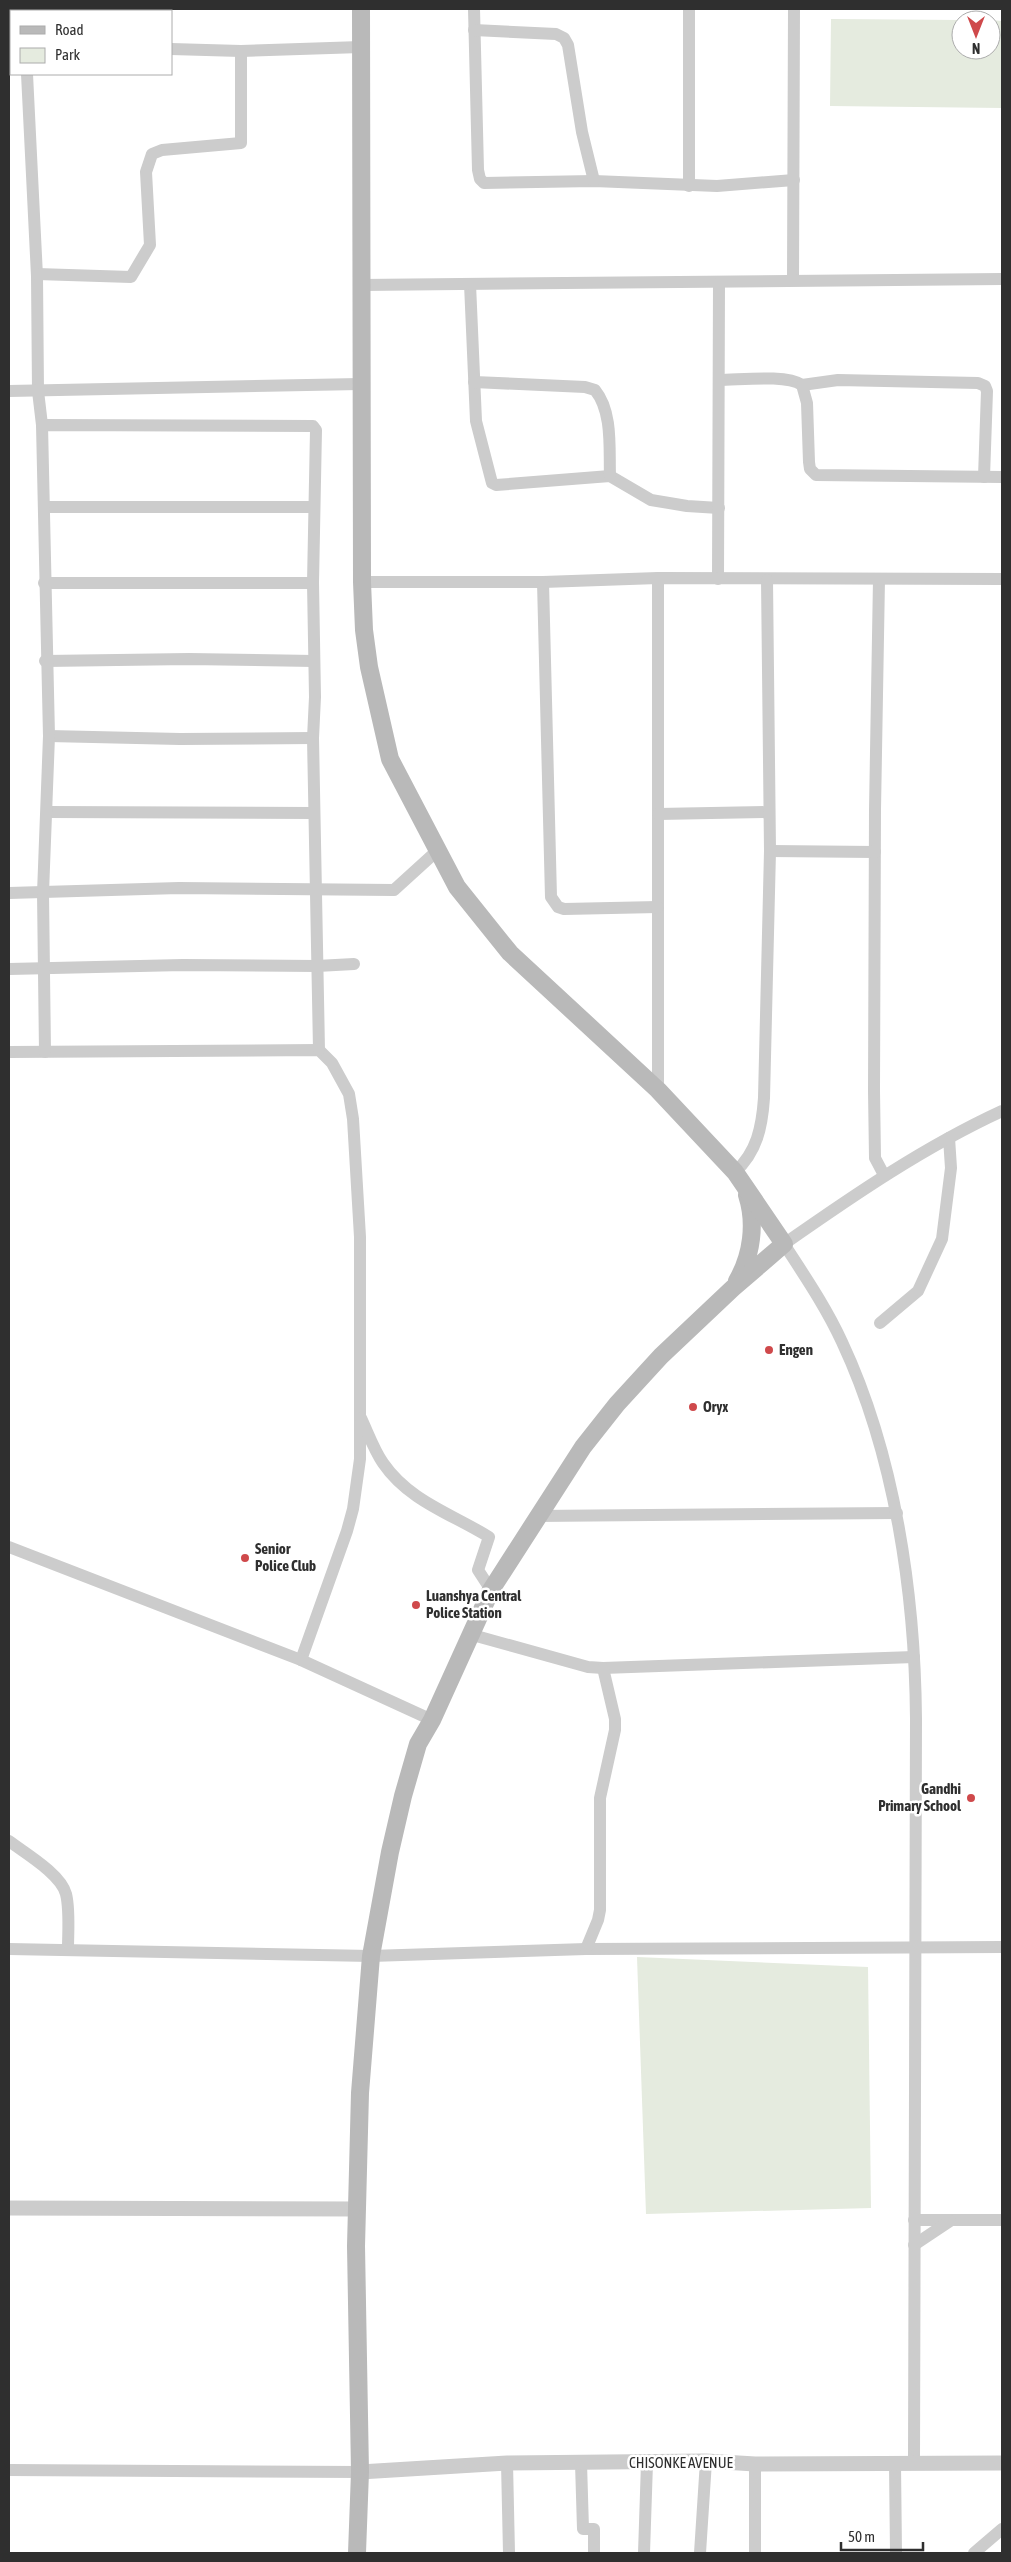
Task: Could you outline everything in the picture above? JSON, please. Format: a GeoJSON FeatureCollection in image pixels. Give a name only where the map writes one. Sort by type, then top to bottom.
{"type":"FeatureCollection","features":[{"type":"Feature","properties":{"kind":"main road"},"geometry":{"type":"LineString","coordinates":[[357,2553],[360,2472],[356,2209],[360,2094],[371,1956],[403,1796],[418,1744],[432,1720],[469,1634],[491,1590],[536,1516],[583,1447],[616,1404],[661,1356],[733,1288],[784,1244],[737,1175],[658,1090],[510,953],[458,887],[390,759],[370,668],[364,630],[362,582],[360,384],[361,9]]}},
{"type":"Feature","properties":{"kind":"main road"},"geometry":{"type":"LineString","coordinates":[[733,1288],[745,1262],[752,1234],[750,1206],[737,1175]]}},
{"type":"Feature","properties":{"kind":"street"},"geometry":{"type":"LineString","coordinates":[[474,9],[480,179],[489,184],[594,181],[717,186],[794,180]]}},
{"type":"Feature","properties":{"kind":"street"},"geometry":{"type":"LineString","coordinates":[[689,9],[689,186]]}},
{"type":"Feature","properties":{"kind":"street"},"geometry":{"type":"LineString","coordinates":[[793,280],[794,9]]}},
{"type":"Feature","properties":{"kind":"street"},"geometry":{"type":"LineString","coordinates":[[474,30],[556,34],[564,38],[568,45],[582,132],[594,181]]}},
{"type":"Feature","properties":{"kind":"street"},"geometry":{"type":"LineString","coordinates":[[172,49],[241,51],[360,47]]}},
{"type":"Feature","properties":{"kind":"street"},"geometry":{"type":"LineString","coordinates":[[37,274],[131,277],[150,245],[146,172],[152,154],[162,150],[241,143],[241,51]]}},
{"type":"Feature","properties":{"kind":"street"},"geometry":{"type":"LineString","coordinates":[[27,75],[37,274],[38,391],[42,425],[44,507],[45,661],[49,736],[43,893],[44,1052]]}},
{"type":"Feature","properties":{"kind":"street"},"geometry":{"type":"LineString","coordinates":[[361,285],[1002,279]]}},
{"type":"Feature","properties":{"kind":"street"},"geometry":{"type":"LineString","coordinates":[[718,579],[719,283]]}},
{"type":"Feature","properties":{"kind":"street"},"geometry":{"type":"LineString","coordinates":[[470,284],[478,434],[492,483],[496,485],[610,476],[629,485],[640,496],[651,500],[680,505],[719,508]]}},
{"type":"Feature","properties":{"kind":"street"},"geometry":{"type":"LineString","coordinates":[[719,380],[784,379],[796,380],[802,385],[807,403],[810,469],[816,475],[1002,477]]}},
{"type":"Feature","properties":{"kind":"street"},"geometry":{"type":"LineString","coordinates":[[802,385],[838,380],[978,383],[985,386],[987,390],[984,477]]}},
{"type":"Feature","properties":{"kind":"street"},"geometry":{"type":"LineString","coordinates":[[474,382],[585,387],[595,390],[604,409],[609,437],[610,476]]}},
{"type":"Feature","properties":{"kind":"street"},"geometry":{"type":"LineString","coordinates":[[9,391],[360,384]]}},
{"type":"Feature","properties":{"kind":"street"},"geometry":{"type":"LineString","coordinates":[[42,425],[313,426],[316,430],[313,583],[313,738],[318,890],[319,1050],[332,1063],[349,1094],[353,1119],[360,1236],[360,1459],[353,1509],[301,1660]]}},
{"type":"Feature","properties":{"kind":"street"},"geometry":{"type":"LineString","coordinates":[[44,507],[314,507]]}},
{"type":"Feature","properties":{"kind":"street"},"geometry":{"type":"LineString","coordinates":[[362,582],[544,582],[658,578],[767,580],[1002,579]]}},
{"type":"Feature","properties":{"kind":"street"},"geometry":{"type":"LineString","coordinates":[[658,578],[658,1090]]}},
{"type":"Feature","properties":{"kind":"street"},"geometry":{"type":"LineString","coordinates":[[879,579],[874,852],[875,1158],[884,1175]]}},
{"type":"Feature","properties":{"kind":"street"},"geometry":{"type":"LineString","coordinates":[[737,1175],[751,1156],[762,1121],[770,851],[767,580]]}},
{"type":"Feature","properties":{"kind":"street"},"geometry":{"type":"LineString","coordinates":[[544,582],[551,897],[558,907],[564,910],[658,908]]}},
{"type":"Feature","properties":{"kind":"street"},"geometry":{"type":"LineString","coordinates":[[44,583],[313,583]]}},
{"type":"Feature","properties":{"kind":"street"},"geometry":{"type":"LineString","coordinates":[[45,661],[314,660]]}},
{"type":"Feature","properties":{"kind":"street"},"geometry":{"type":"LineString","coordinates":[[49,736],[180,739],[313,738]]}},
{"type":"Feature","properties":{"kind":"street"},"geometry":{"type":"LineString","coordinates":[[47,812],[314,813]]}},
{"type":"Feature","properties":{"kind":"street"},"geometry":{"type":"LineString","coordinates":[[658,814],[769,812]]}},
{"type":"Feature","properties":{"kind":"street"},"geometry":{"type":"LineString","coordinates":[[9,893],[179,888],[394,890],[438,850]]}},
{"type":"Feature","properties":{"kind":"street"},"geometry":{"type":"LineString","coordinates":[[770,851],[874,852]]}},
{"type":"Feature","properties":{"kind":"street"},"geometry":{"type":"LineString","coordinates":[[9,969],[183,964],[317,966],[354,964]]}},
{"type":"Feature","properties":{"kind":"street"},"geometry":{"type":"LineString","coordinates":[[9,1052],[319,1050]]}},
{"type":"Feature","properties":{"kind":"street"},"geometry":{"type":"LineString","coordinates":[[914,2462],[916,1680],[914,1657],[898,1514],[875,1430],[842,1342],[784,1244],[884,1175],[949,1138],[1002,1112]]}},
{"type":"Feature","properties":{"kind":"street"},"geometry":{"type":"LineString","coordinates":[[880,1323],[918,1291],[942,1238],[951,1168],[949,1138]]}},
{"type":"Feature","properties":{"kind":"street"},"geometry":{"type":"LineString","coordinates":[[360,1415],[383,1463],[402,1486],[430,1505],[489,1537],[478,1570],[491,1590]]}},
{"type":"Feature","properties":{"kind":"street"},"geometry":{"type":"LineString","coordinates":[[536,1516],[898,1514]]}},
{"type":"Feature","properties":{"kind":"street"},"geometry":{"type":"LineString","coordinates":[[9,1547],[301,1660],[432,1720]]}},
{"type":"Feature","properties":{"kind":"street"},"geometry":{"type":"LineString","coordinates":[[469,1634],[588,1667],[603,1668],[914,1657]]}},
{"type":"Feature","properties":{"kind":"street"},"geometry":{"type":"LineString","coordinates":[[586,1948],[598,1920],[600,1910],[600,1798],[615,1730],[615,1720],[603,1668]]}},
{"type":"Feature","properties":{"kind":"street"},"geometry":{"type":"LineString","coordinates":[[9,1841],[53,1874],[61,1884],[66,1894],[68,1949]]}},
{"type":"Feature","properties":{"kind":"street"},"geometry":{"type":"LineString","coordinates":[[9,1949],[371,1956],[586,1948],[940,1949],[1002,1947]]}},
{"type":"Feature","properties":{"kind":"street"},"geometry":{"type":"LineString","coordinates":[[9,2208],[356,2209]]}},
{"type":"Feature","properties":{"kind":"street"},"geometry":{"type":"LineString","coordinates":[[914,2220],[1002,2220]]}},
{"type":"Feature","properties":{"kind":"street"},"geometry":{"type":"LineString","coordinates":[[914,2245],[950,2221]]}},
{"type":"Feature","properties":{"kind":"street"},"geometry":{"type":"LineString","coordinates":[[700,2553],[706,2461]]}},
{"type":"Feature","properties":{"kind":"street","name":"CHISONKE AVENUE"},"geometry":{"type":"LineString","coordinates":[[360,2472],[507,2463],[706,2461],[755,2464],[1002,2463]]}},
{"type":"Feature","properties":{"kind":"street"},"geometry":{"type":"LineString","coordinates":[[507,2463],[510,2553]]}},
{"type":"Feature","properties":{"kind":"street"},"geometry":{"type":"LineString","coordinates":[[581,2463],[583,2529],[594,2529],[594,2553]]}},
{"type":"Feature","properties":{"kind":"street"},"geometry":{"type":"LineString","coordinates":[[644,2553],[647,2463]]}},
{"type":"Feature","properties":{"kind":"street"},"geometry":{"type":"LineString","coordinates":[[755,2464],[755,2553]]}},
{"type":"Feature","properties":{"kind":"street"},"geometry":{"type":"LineString","coordinates":[[895,2464],[896,2553]]}},
{"type":"Feature","properties":{"kind":"street"},"geometry":{"type":"LineString","coordinates":[[9,2470],[360,2472]]}},
{"type":"Feature","properties":{"kind":"street"},"geometry":{"type":"LineString","coordinates":[[974,2553],[1002,2528]]}},
{"type":"Feature","properties":{"kind":"green space"},"geometry":{"type":"Polygon","coordinates":[[[831,19],[951,20],[951,60],[1001,60],[1002,21],[1002,108],[830,106],[831,19]]]}},
{"type":"Feature","properties":{"kind":"green space"},"geometry":{"type":"Polygon","coordinates":[[[637,1957],[868,1967],[871,2208],[646,2214],[637,1957]]]}},
{"type":"Feature","properties":{"kind":"place","name":"Engen"},"geometry":{"type":"Point","coordinates":[769,1350]}},
{"type":"Feature","properties":{"kind":"place","name":"Oryx"},"geometry":{"type":"Point","coordinates":[693,1407]}},
{"type":"Feature","properties":{"kind":"place","name":"Senior Police Club"},"geometry":{"type":"Point","coordinates":[245,1558]}},
{"type":"Feature","properties":{"kind":"place","name":"Luanshya Central Police Station"},"geometry":{"type":"Point","coordinates":[416,1605]}},
{"type":"Feature","properties":{"kind":"place","name":"Gandhi Primary School"},"geometry":{"type":"Point","coordinates":[971,1798]}}]}
